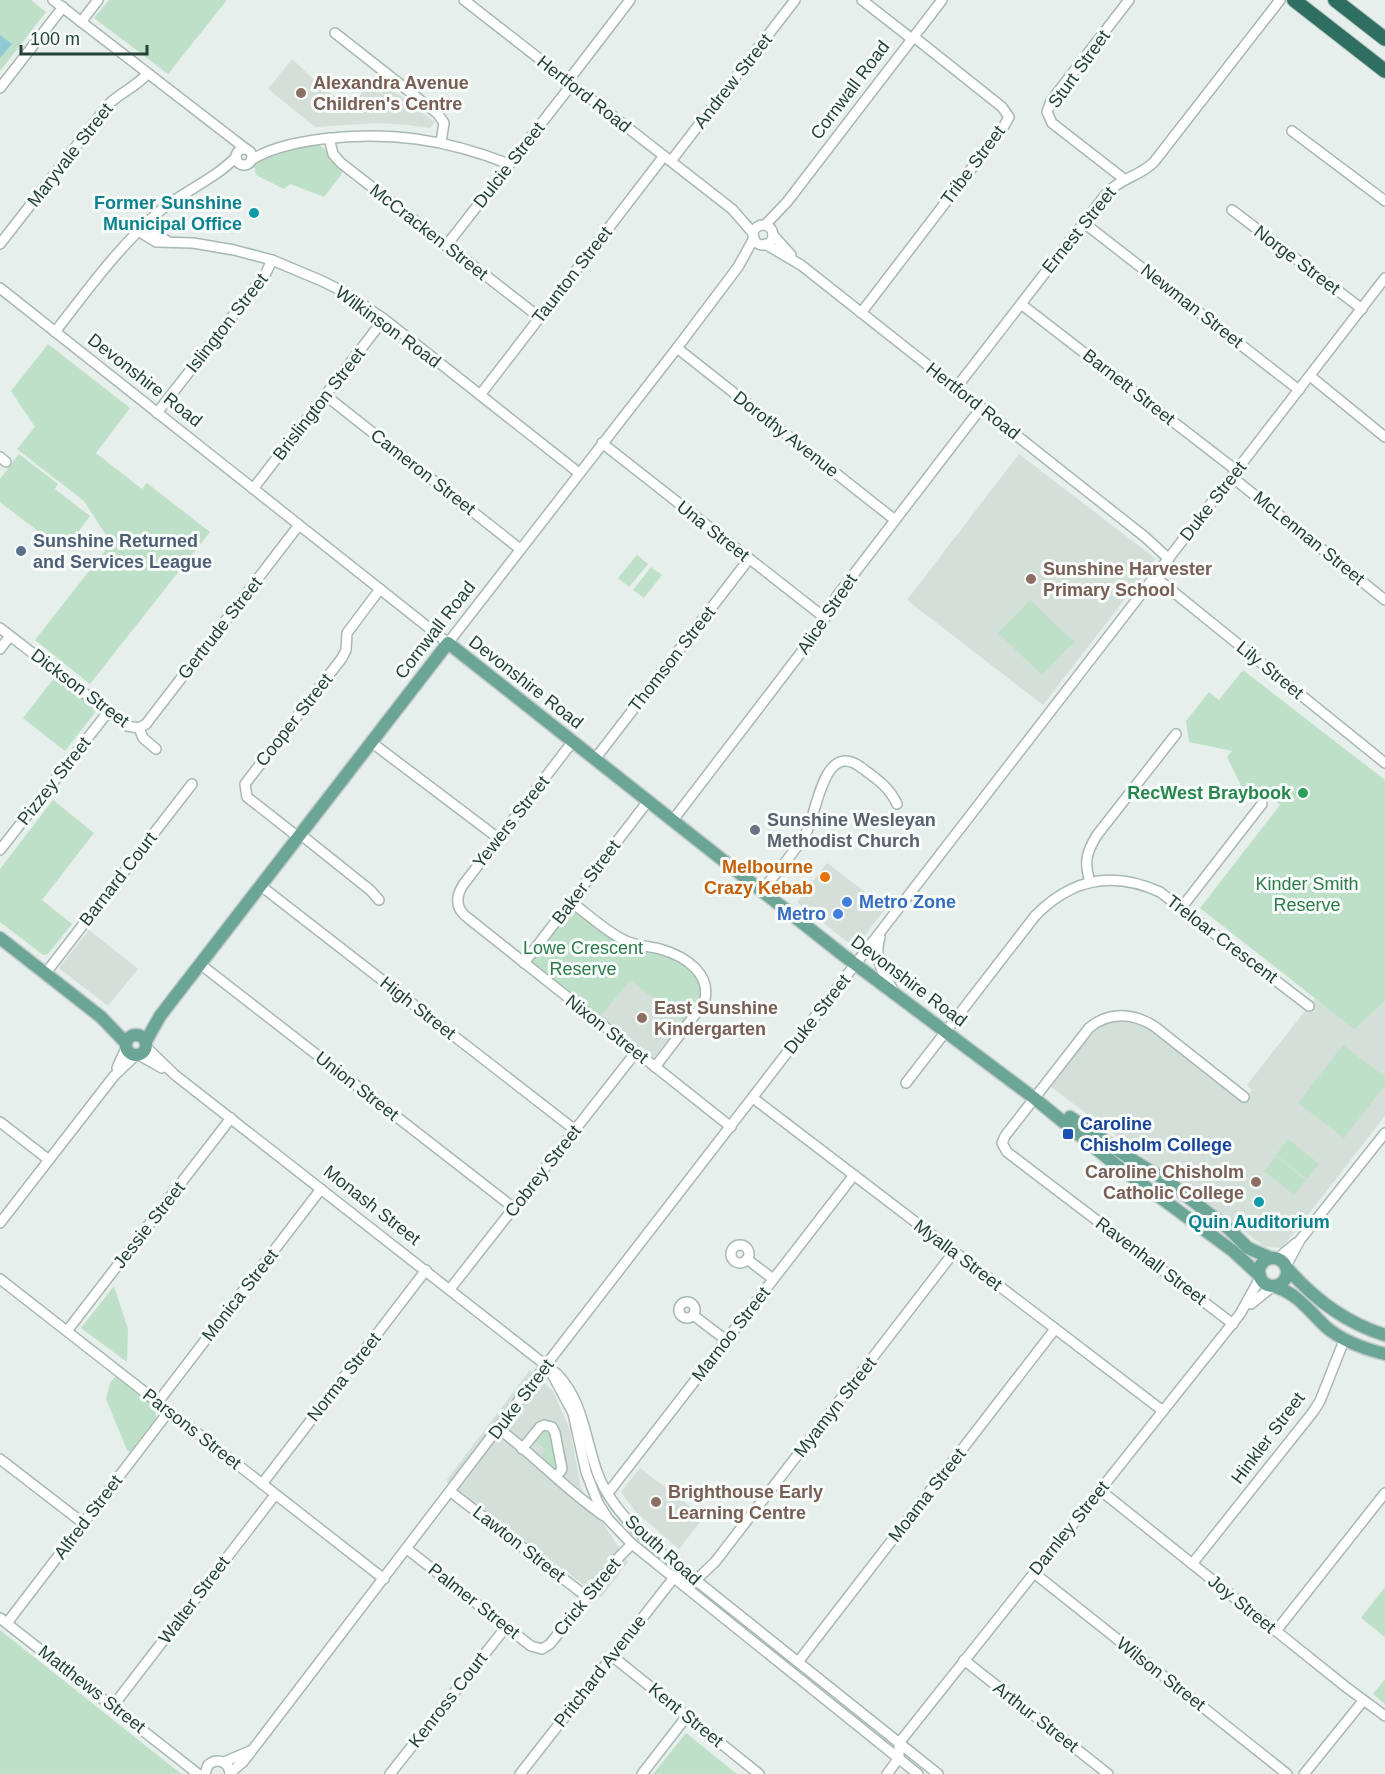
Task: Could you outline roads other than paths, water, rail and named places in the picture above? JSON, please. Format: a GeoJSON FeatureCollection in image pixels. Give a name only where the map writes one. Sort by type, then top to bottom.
{"type":"FeatureCollection","features":[{"type":"Feature","properties":{"kind":"highway"},"geometry":{"type":"LineString","coordinates":[[1294,0],[1385,71]]}},
{"type":"Feature","properties":{"kind":"highway"},"geometry":{"type":"LineString","coordinates":[[1335,0],[1385,39]]}},
{"type":"Feature","properties":{"kind":"main road","name":"Devonshire Road"},"geometry":{"type":"LineString","coordinates":[[448,643],[856,964],[1034,1098]]}},
{"type":"Feature","properties":{"kind":"main road","name":"Cornwall Road"},"geometry":{"type":"LineString","coordinates":[[136,1045],[448,643]]}},
{"type":"Feature","properties":{"kind":"main road","name":"Monash Street"},"geometry":{"type":"LineString","coordinates":[[0,939],[136,1045]]}},
{"type":"Feature","properties":{"kind":"main road"},"geometry":{"type":"LineString","coordinates":[[1034,1098],[1066,1114],[1128,1158],[1167,1181],[1229,1229],[1248,1248],[1281,1263],[1314,1297],[1353,1322],[1385,1335]]}},
{"type":"Feature","properties":{"kind":"main road"},"geometry":{"type":"LineString","coordinates":[[1034,1098],[1116,1165],[1209,1236],[1233,1251],[1267,1285],[1293,1294],[1327,1327],[1345,1338],[1385,1354]]}},
{"type":"Feature","properties":{"kind":"main road"},"geometry":{"type":"LineString","coordinates":[[1260,1277],[1259,1271],[1263,1263],[1281,1263]]}},
{"type":"Feature","properties":{"kind":"main road"},"geometry":{"type":"LineString","coordinates":[[1274,1287],[1287,1278],[1281,1263]]}},
{"type":"Feature","properties":{"kind":"main road","name":"Hinkler Street"},"geometry":{"type":"LineString","coordinates":[[1345,1338],[1353,1322]]}},
{"type":"Feature","properties":{"kind":"street"},"geometry":{"type":"LineString","coordinates":[[53,0],[230,139],[243,156]]}},
{"type":"Feature","properties":{"kind":"street"},"geometry":{"type":"LineString","coordinates":[[81,22],[98,0]]}},
{"type":"Feature","properties":{"kind":"street","name":"Hertford Road"},"geometry":{"type":"LineString","coordinates":[[464,0],[732,210],[768,229],[801,265]]}},
{"type":"Feature","properties":{"kind":"street","name":"Dulcie Street"},"geometry":{"type":"LineString","coordinates":[[446,246],[630,0]]}},
{"type":"Feature","properties":{"kind":"street","name":"Andrew Street"},"geometry":{"type":"LineString","coordinates":[[667,159],[795,0]]}},
{"type":"Feature","properties":{"kind":"street"},"geometry":{"type":"LineString","coordinates":[[862,0],[913,38]]}},
{"type":"Feature","properties":{"kind":"street","name":"Cornwall Road"},"geometry":{"type":"LineString","coordinates":[[768,229],[942,0]]}},
{"type":"Feature","properties":{"kind":"street","name":"Sturt Street"},"geometry":{"type":"LineString","coordinates":[[1124,179],[1052,123],[1047,112],[1051,101],[1129,0]]}},
{"type":"Feature","properties":{"kind":"street","name":"Ernest Street"},"geometry":{"type":"LineString","coordinates":[[956,388],[1113,186],[1143,171],[1154,162],[1280,0]]}},
{"type":"Feature","properties":{"kind":"street"},"geometry":{"type":"LineString","coordinates":[[0,88],[63,7]]}},
{"type":"Feature","properties":{"kind":"street"},"geometry":{"type":"LineString","coordinates":[[335,33],[438,114],[444,123],[441,142]]}},
{"type":"Feature","properties":{"kind":"street","name":"Tribe Street"},"geometry":{"type":"LineString","coordinates":[[861,313],[1009,117],[1002,106],[913,38]]}},
{"type":"Feature","properties":{"kind":"street","name":"Maryvale Street"},"geometry":{"type":"LineString","coordinates":[[0,244],[109,104],[117,96],[138,84],[147,74]]}},
{"type":"Feature","properties":{"kind":"street"},"geometry":{"type":"LineString","coordinates":[[1292,131],[1385,201]]}},
{"type":"Feature","properties":{"kind":"street"},"geometry":{"type":"LineString","coordinates":[[55,332],[141,228],[184,193],[243,156],[291,144],[329,138],[384,135],[441,142],[484,154],[509,164]]}},
{"type":"Feature","properties":{"kind":"street","name":"McCracken Street"},"geometry":{"type":"LineString","coordinates":[[329,138],[333,154],[341,163],[539,318]]}},
{"type":"Feature","properties":{"kind":"street","name":"Taunton Street"},"geometry":{"type":"LineString","coordinates":[[480,395],[667,159]]}},
{"type":"Feature","properties":{"kind":"street","name":"Hertford Road"},"geometry":{"type":"LineString","coordinates":[[732,210],[758,240],[801,265],[1171,556]]}},
{"type":"Feature","properties":{"kind":"street","name":"Norge Street"},"geometry":{"type":"LineString","coordinates":[[1232,210],[1362,309]]}},
{"type":"Feature","properties":{"kind":"street","name":"Newman Street"},"geometry":{"type":"LineString","coordinates":[[1084,223],[1299,390]]}},
{"type":"Feature","properties":{"kind":"street","name":"Wilkinson Road"},"geometry":{"type":"LineString","coordinates":[[141,228],[168,241],[217,247],[272,260],[333,287],[384,319],[579,473]]}},
{"type":"Feature","properties":{"kind":"street"},"geometry":{"type":"LineString","coordinates":[[756,228],[768,229],[771,241],[758,240],[756,228]]}},
{"type":"Feature","properties":{"kind":"street","name":"Cornwall Road"},"geometry":{"type":"LineString","coordinates":[[448,643],[758,240]]}},
{"type":"Feature","properties":{"kind":"street","name":"Islington Street"},"geometry":{"type":"LineString","coordinates":[[157,413],[266,273],[272,260]]}},
{"type":"Feature","properties":{"kind":"street","name":"Duke Street"},"geometry":{"type":"LineString","coordinates":[[230,1774],[243,1762],[546,1365],[1384,281]]}},
{"type":"Feature","properties":{"kind":"street","name":"Devonshire Road"},"geometry":{"type":"LineString","coordinates":[[0,288],[448,643]]}},
{"type":"Feature","properties":{"kind":"street","name":"Barnett Street"},"geometry":{"type":"LineString","coordinates":[[1021,303],[1235,474]]}},
{"type":"Feature","properties":{"kind":"street","name":"Brislington Street"},"geometry":{"type":"LineString","coordinates":[[254,489],[384,319]]}},
{"type":"Feature","properties":{"kind":"street","name":"Dorothy Avenue"},"geometry":{"type":"LineString","coordinates":[[677,348],[895,520]]}},
{"type":"Feature","properties":{"kind":"street"},"geometry":{"type":"LineString","coordinates":[[1310,376],[1385,437]]}},
{"type":"Feature","properties":{"kind":"street","name":"Cameron Street"},"geometry":{"type":"LineString","coordinates":[[325,395],[520,549]]}},
{"type":"Feature","properties":{"kind":"street","name":"Alice Street"},"geometry":{"type":"LineString","coordinates":[[673,820],[816,633],[837,596],[981,408]]}},
{"type":"Feature","properties":{"kind":"street","name":"Una Street"},"geometry":{"type":"LineString","coordinates":[[602,443],[825,618]]}},
{"type":"Feature","properties":{"kind":"street","name":"McLennan Street"},"geometry":{"type":"LineString","coordinates":[[1235,474],[1385,600]]}},
{"type":"Feature","properties":{"kind":"street","name":"Gertrude Street"},"geometry":{"type":"LineString","coordinates":[[139,728],[146,724],[299,525]]}},
{"type":"Feature","properties":{"kind":"street","name":"Thomson Street"},"geometry":{"type":"LineString","coordinates":[[595,759],[749,558]]}},
{"type":"Feature","properties":{"kind":"street","name":"Lily Street"},"geometry":{"type":"LineString","coordinates":[[1155,577],[1385,763]]}},
{"type":"Feature","properties":{"kind":"street","name":"Cooper Street"},"geometry":{"type":"LineString","coordinates":[[299,836],[248,797],[245,794],[245,784],[342,658],[346,650],[347,633],[380,589]]}},
{"type":"Feature","properties":{"kind":"street","name":"Dickson Street"},"geometry":{"type":"LineString","coordinates":[[0,628],[127,726],[139,728],[144,738],[156,749]]}},
{"type":"Feature","properties":{"kind":"street"},"geometry":{"type":"LineString","coordinates":[[0,650],[10,636]]}},
{"type":"Feature","properties":{"kind":"street","name":"Pizzey Street"},"geometry":{"type":"LineString","coordinates":[[0,850],[108,712]]}},
{"type":"Feature","properties":{"kind":"street"},"geometry":{"type":"LineString","coordinates":[[1090,882],[1086,866],[1089,848],[1093,841],[1176,734]]}},
{"type":"Feature","properties":{"kind":"street","name":"Yewers Street"},"geometry":{"type":"LineString","coordinates":[[458,905],[459,891],[573,741]]}},
{"type":"Feature","properties":{"kind":"street"},"geometry":{"type":"LineString","coordinates":[[371,742],[498,838]]}},
{"type":"Feature","properties":{"kind":"street"},"geometry":{"type":"LineString","coordinates":[[762,891],[803,838],[811,821],[820,788],[834,766],[847,761],[858,764],[887,787],[897,804]]}},
{"type":"Feature","properties":{"kind":"street","name":"Barnard Court"},"geometry":{"type":"LineString","coordinates":[[45,974],[192,784]]}},
{"type":"Feature","properties":{"kind":"street","name":"Baker Street"},"geometry":{"type":"LineString","coordinates":[[524,963],[648,801]]}},
{"type":"Feature","properties":{"kind":"street"},"geometry":{"type":"LineString","coordinates":[[1182,907],[1262,804]]}},
{"type":"Feature","properties":{"kind":"street"},"geometry":{"type":"LineString","coordinates":[[299,836],[370,890],[379,900]]}},
{"type":"Feature","properties":{"kind":"street","name":"Treloar Crescent"},"geometry":{"type":"LineString","coordinates":[[906,1083],[1035,916],[1051,899],[1070,888],[1090,882],[1114,880],[1137,883],[1160,892],[1309,1006]]}},
{"type":"Feature","properties":{"kind":"street","name":"High Street"},"geometry":{"type":"LineString","coordinates":[[261,886],[575,1130]]}},
{"type":"Feature","properties":{"kind":"street"},"geometry":{"type":"LineString","coordinates":[[571,902],[622,939],[670,953],[691,964],[703,977],[706,995],[704,1003],[655,1067]]}},
{"type":"Feature","properties":{"kind":"street","name":"Nixon Street"},"geometry":{"type":"LineString","coordinates":[[458,905],[462,914],[731,1127]]}},
{"type":"Feature","properties":{"kind":"street"},"geometry":{"type":"LineString","coordinates":[[882,932],[878,942],[877,956],[886,980],[897,994]]}},
{"type":"Feature","properties":{"kind":"street","name":"Union Street"},"geometry":{"type":"LineString","coordinates":[[200,964],[514,1208]]}},
{"type":"Feature","properties":{"kind":"street"},"geometry":{"type":"LineString","coordinates":[[1034,1098],[1089,1028],[1101,1020],[1116,1015],[1137,1017],[1154,1026],[1244,1096]]}},
{"type":"Feature","properties":{"kind":"street","name":"Cornwall Road"},"geometry":{"type":"LineString","coordinates":[[0,1223],[136,1045]]}},
{"type":"Feature","properties":{"kind":"street","name":"Monash Street"},"geometry":{"type":"LineString","coordinates":[[136,1045],[546,1365]]}},
{"type":"Feature","properties":{"kind":"street","name":"Cobrey Street"},"geometry":{"type":"LineString","coordinates":[[450,1289],[636,1052]]}},
{"type":"Feature","properties":{"kind":"street","name":"Myalla Street"},"geometry":{"type":"LineString","coordinates":[[753,1098],[1162,1411]]}},
{"type":"Feature","properties":{"kind":"street","name":"Ravenhall Street"},"geometry":{"type":"LineString","coordinates":[[1034,1098],[1005,1136],[1002,1143],[1004,1149],[1233,1324]]}},
{"type":"Feature","properties":{"kind":"street","name":"Jessie Street"},"geometry":{"type":"LineString","coordinates":[[67,1331],[231,1118]]}},
{"type":"Feature","properties":{"kind":"street"},"geometry":{"type":"LineString","coordinates":[[0,1122],[49,1160]]}},
{"type":"Feature","properties":{"kind":"street"},"geometry":{"type":"LineString","coordinates":[[1281,1263],[1385,1133]]}},
{"type":"Feature","properties":{"kind":"street","name":"Marnoo Street"},"geometry":{"type":"LineString","coordinates":[[608,1493],[854,1175]]}},
{"type":"Feature","properties":{"kind":"street","name":"Monica Street"},"geometry":{"type":"LineString","coordinates":[[158,1402],[321,1189]]}},
{"type":"Feature","properties":{"kind":"street","name":"Myamyn Street"},"geometry":{"type":"LineString","coordinates":[[696,1580],[715,1562],[954,1252]]}},
{"type":"Feature","properties":{"kind":"street"},"geometry":{"type":"LineString","coordinates":[[747,1259],[773,1280]]}},
{"type":"Feature","properties":{"kind":"street","name":"Norma Street"},"geometry":{"type":"LineString","coordinates":[[262,1484],[426,1270]]}},
{"type":"Feature","properties":{"kind":"street","name":"Darnley Street"},"geometry":{"type":"LineString","coordinates":[[899,1743],[1233,1324],[1260,1277]]}},
{"type":"Feature","properties":{"kind":"street","name":"Parsons Street"},"geometry":{"type":"LineString","coordinates":[[0,1279],[384,1579]]}},
{"type":"Feature","properties":{"kind":"street","name":"Darnley Street"},"geometry":{"type":"LineString","coordinates":[[1240,1314],[1260,1294],[1274,1287]]}},
{"type":"Feature","properties":{"kind":"street"},"geometry":{"type":"LineString","coordinates":[[693,1315],[726,1340]]}},
{"type":"Feature","properties":{"kind":"street","name":"Moama Street"},"geometry":{"type":"LineString","coordinates":[[798,1662],[1055,1329]]}},
{"type":"Feature","properties":{"kind":"street","name":"Hinkler Street"},"geometry":{"type":"LineString","coordinates":[[1192,1564],[1313,1412],[1320,1401],[1345,1338]]}},
{"type":"Feature","properties":{"kind":"street","name":"South Road"},"geometry":{"type":"LineString","coordinates":[[546,1365],[565,1382],[573,1395],[581,1412],[600,1479],[620,1512],[639,1533],[938,1774]]}},
{"type":"Feature","properties":{"kind":"street","name":"South Road"},"geometry":{"type":"LineString","coordinates":[[546,1365],[565,1395],[573,1413],[591,1487],[608,1519]]}},
{"type":"Feature","properties":{"kind":"street","name":"Alfred Street"},"geometry":{"type":"LineString","coordinates":[[3,1621],[83,1523],[169,1411]]}},
{"type":"Feature","properties":{"kind":"street"},"geometry":{"type":"LineString","coordinates":[[522,1449],[540,1427],[544,1425],[552,1427],[562,1469],[557,1476]]}},
{"type":"Feature","properties":{"kind":"street","name":"South Road"},"geometry":{"type":"LineString","coordinates":[[499,1429],[557,1476],[570,1491],[608,1519],[632,1544],[673,1578],[918,1774]]}},
{"type":"Feature","properties":{"kind":"street"},"geometry":{"type":"LineString","coordinates":[[0,1459],[83,1523]]}},
{"type":"Feature","properties":{"kind":"street","name":"Joy Street"},"geometry":{"type":"LineString","coordinates":[[1100,1490],[1363,1701],[1385,1716]]}},
{"type":"Feature","properties":{"kind":"street","name":"Lawton Street"},"geometry":{"type":"LineString","coordinates":[[451,1492],[587,1597]]}},
{"type":"Feature","properties":{"kind":"street"},"geometry":{"type":"LineString","coordinates":[[1275,1631],[1385,1493]]}},
{"type":"Feature","properties":{"kind":"street","name":"Walter Street"},"geometry":{"type":"LineString","coordinates":[[114,1706],[275,1494]]}},
{"type":"Feature","properties":{"kind":"street","name":"Crick Street"},"geometry":{"type":"LineString","coordinates":[[542,1649],[550,1644],[632,1544]]}},
{"type":"Feature","properties":{"kind":"street","name":"Palmer Street"},"geometry":{"type":"LineString","coordinates":[[407,1549],[531,1646],[542,1649]]}},
{"type":"Feature","properties":{"kind":"street","name":"Myamyn Street"},"geometry":{"type":"LineString","coordinates":[[706,1588],[715,1562]]}},
{"type":"Feature","properties":{"kind":"street","name":"Pritchard Avenue"},"geometry":{"type":"LineString","coordinates":[[520,1774],[681,1568]]}},
{"type":"Feature","properties":{"kind":"street","name":"Wilson Street"},"geometry":{"type":"LineString","coordinates":[[1034,1573],[1287,1774]]}},
{"type":"Feature","properties":{"kind":"street","name":"Matthews Street"},"geometry":{"type":"LineString","coordinates":[[3,1621],[198,1774]]}},
{"type":"Feature","properties":{"kind":"street","name":"Kenross Court"},"geometry":{"type":"LineString","coordinates":[[390,1774],[506,1627]]}},
{"type":"Feature","properties":{"kind":"street","name":"Kent Street"},"geometry":{"type":"LineString","coordinates":[[612,1656],[759,1774]]}},
{"type":"Feature","properties":{"kind":"street","name":"Arthur Street"},"geometry":{"type":"LineString","coordinates":[[964,1660],[1108,1774]]}},
{"type":"Feature","properties":{"kind":"street"},"geometry":{"type":"LineString","coordinates":[[1304,1774],[1363,1701]]}},
{"type":"Feature","properties":{"kind":"street"},"geometry":{"type":"LineString","coordinates":[[642,1774],[687,1716]]}},
{"type":"Feature","properties":{"kind":"street"},"geometry":{"type":"LineString","coordinates":[[887,1774],[899,1758],[899,1743]]}},
{"type":"Feature","properties":{"kind":"street","name":"Duke Street"},"geometry":{"type":"LineString","coordinates":[[207,1769],[216,1761],[224,1762],[250,1751]]}},
{"type":"Feature","properties":{"kind":"street","name":"Matthews Street"},"geometry":{"type":"LineString","coordinates":[[183,1761],[207,1769]]}},
{"type":"Feature","properties":{"kind":"street"},"geometry":{"type":"LineString","coordinates":[[224,1762],[230,1774]]}},
{"type":"Feature","properties":{"kind":"water"},"geometry":{"type":"Polygon","coordinates":[[[0,35],[12,44],[0,58],[0,35]]]}},
{"type":"Feature","properties":{"kind":"place","name":"Alexandra Avenue Children's Centre"},"geometry":{"type":"Point","coordinates":[301,93]}},
{"type":"Feature","properties":{"kind":"place","name":"Former Sunshine Municipal Office"},"geometry":{"type":"Point","coordinates":[254,213]}},
{"type":"Feature","properties":{"kind":"place","name":"Sunshine Returned and Services League"},"geometry":{"type":"Point","coordinates":[21,551]}},
{"type":"Feature","properties":{"kind":"place","name":"Sunshine Harvester Primary School"},"geometry":{"type":"Point","coordinates":[1031,579]}},
{"type":"Feature","properties":{"kind":"place","name":"RecWest Braybook"},"geometry":{"type":"Point","coordinates":[1303,793]}},
{"type":"Feature","properties":{"kind":"place","name":"Sunshine Wesleyan Methodist Church"},"geometry":{"type":"Point","coordinates":[755,830]}},
{"type":"Feature","properties":{"kind":"place","name":"Melbourne Crazy Kebab"},"geometry":{"type":"Point","coordinates":[825,877]}},
{"type":"Feature","properties":{"kind":"place","name":"Metro Zone"},"geometry":{"type":"Point","coordinates":[847,902]}},
{"type":"Feature","properties":{"kind":"place","name":"Metro"},"geometry":{"type":"Point","coordinates":[838,914]}},
{"type":"Feature","properties":{"kind":"place","name":"East Sunshine Kindergarten"},"geometry":{"type":"Point","coordinates":[642,1018]}},
{"type":"Feature","properties":{"kind":"place","name":"Caroline Chisholm College"},"geometry":{"type":"Point","coordinates":[1068,1134]}},
{"type":"Feature","properties":{"kind":"place","name":"Caroline Chisholm Catholic College"},"geometry":{"type":"Point","coordinates":[1256,1182]}},
{"type":"Feature","properties":{"kind":"place","name":"Quin Auditorium"},"geometry":{"type":"Point","coordinates":[1259,1202]}},
{"type":"Feature","properties":{"kind":"place","name":"Brighthouse Early Learning Centre"},"geometry":{"type":"Point","coordinates":[656,1502]}},
{"type":"Feature","properties":{"kind":"park label","name":"Kinder Smith Reserve"},"geometry":{"type":"Point","coordinates":[1307,894]}},
{"type":"Feature","properties":{"kind":"park label","name":"Lowe Crescent Reserve"},"geometry":{"type":"Point","coordinates":[583,958]}}]}
